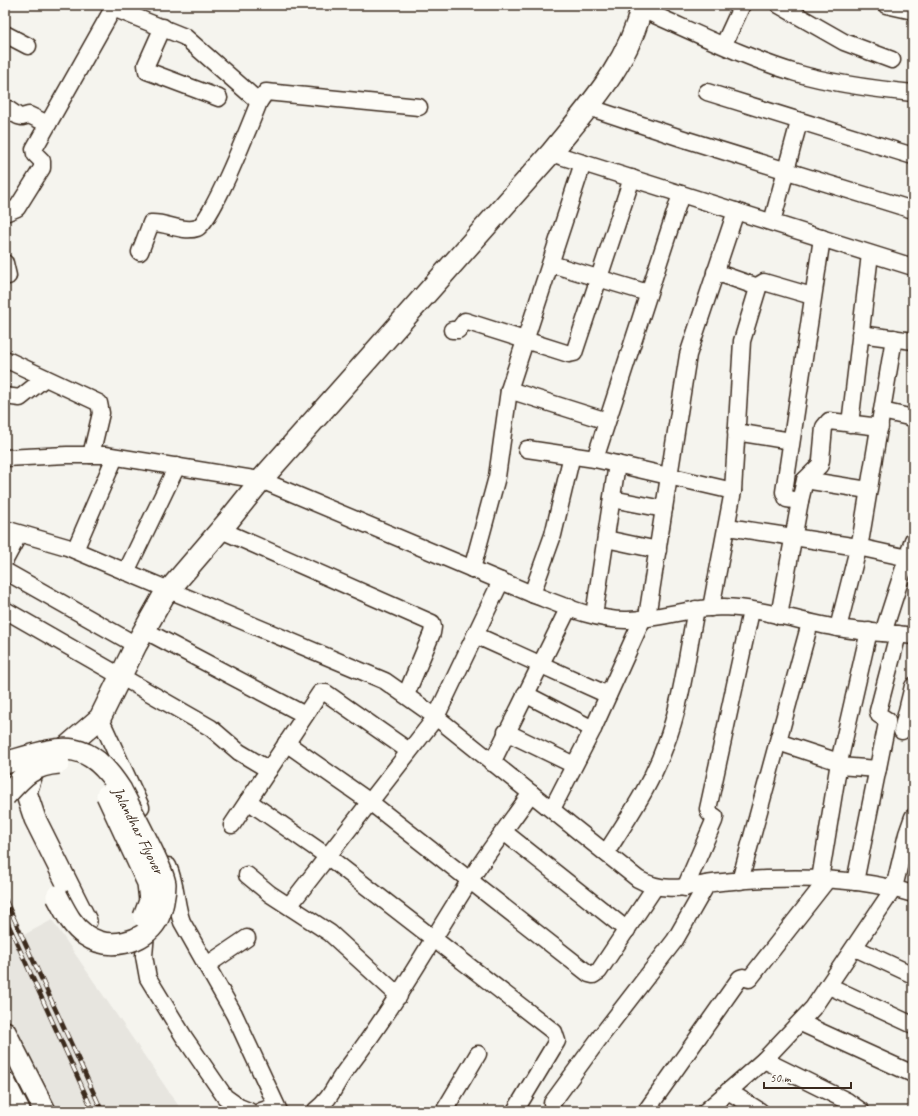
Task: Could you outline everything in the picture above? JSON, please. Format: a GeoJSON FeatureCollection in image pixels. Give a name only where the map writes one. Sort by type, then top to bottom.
{"type":"FeatureCollection","features":[{"type":"Feature","properties":{"kind":"main road"},"geometry":{"type":"LineString","coordinates":[[7,771],[35,765],[56,756],[100,718],[140,637],[168,590],[221,530],[261,480],[551,153],[605,86],[624,56],[642,7]]}},
{"type":"Feature","properties":{"kind":"main road","name":"Jalandhar Flyover"},"geometry":{"type":"LineString","coordinates":[[54,749],[72,749],[88,755],[112,776],[121,790],[166,882],[157,919],[146,933],[128,942],[112,945],[97,941],[86,935],[69,920],[23,820],[7,771],[54,749]]}},
{"type":"Feature","properties":{"kind":"main road","name":"Jalandhar Flyover"},"geometry":{"type":"LineString","coordinates":[[5,796],[21,778],[38,766],[70,763],[83,769],[97,779],[106,792],[148,883],[150,902],[144,917],[137,925],[124,930],[106,930],[95,927],[86,921],[35,819],[26,792],[35,765]]}},
{"type":"Feature","properties":{"kind":"main road"},"geometry":{"type":"LineString","coordinates":[[5,1032],[18,1084],[19,1111]]}},
{"type":"Feature","properties":{"kind":"main road"},"geometry":{"type":"LineString","coordinates":[[5,1062],[18,1084],[30,1111]]}},
{"type":"Feature","properties":{"kind":"main road"},"geometry":{"type":"LineString","coordinates":[[18,1084],[45,1111]]}},
{"type":"Feature","properties":{"kind":"street"},"geometry":{"type":"LineString","coordinates":[[724,44],[742,5]]}},
{"type":"Feature","properties":{"kind":"street"},"geometry":{"type":"LineString","coordinates":[[779,5],[844,42],[892,60]]}},
{"type":"Feature","properties":{"kind":"street"},"geometry":{"type":"LineString","coordinates":[[886,5],[913,11]]}},
{"type":"Feature","properties":{"kind":"street"},"geometry":{"type":"LineString","coordinates":[[5,213],[17,208],[42,168],[42,161],[33,151],[114,6],[185,37],[259,102]]}},
{"type":"Feature","properties":{"kind":"street"},"geometry":{"type":"LineString","coordinates":[[642,7],[724,44],[796,73],[824,80],[913,93]]}},
{"type":"Feature","properties":{"kind":"street"},"geometry":{"type":"LineString","coordinates":[[163,27],[146,65],[147,71],[219,98]]}},
{"type":"Feature","properties":{"kind":"street"},"geometry":{"type":"LineString","coordinates":[[5,34],[28,46]]}},
{"type":"Feature","properties":{"kind":"street"},"geometry":{"type":"LineString","coordinates":[[140,252],[151,223],[190,229],[202,224],[220,191],[263,95],[270,92],[419,107]]}},
{"type":"Feature","properties":{"kind":"street"},"geometry":{"type":"LineString","coordinates":[[707,92],[799,122],[913,156]]}},
{"type":"Feature","properties":{"kind":"street"},"geometry":{"type":"LineString","coordinates":[[5,107],[18,116],[22,117],[29,115],[48,124]]}},
{"type":"Feature","properties":{"kind":"street"},"geometry":{"type":"LineString","coordinates":[[588,107],[913,210]]}},
{"type":"Feature","properties":{"kind":"street"},"geometry":{"type":"LineString","coordinates":[[772,222],[799,122]]}},
{"type":"Feature","properties":{"kind":"street"},"geometry":{"type":"LineString","coordinates":[[551,153],[913,267]]}},
{"type":"Feature","properties":{"kind":"street"},"geometry":{"type":"LineString","coordinates":[[472,569],[496,477],[509,390],[583,163]]}},
{"type":"Feature","properties":{"kind":"street"},"geometry":{"type":"LineString","coordinates":[[452,330],[458,330],[465,321],[569,354],[574,353],[632,178]]}},
{"type":"Feature","properties":{"kind":"street"},"geometry":{"type":"LineString","coordinates":[[595,459],[681,194]]}},
{"type":"Feature","properties":{"kind":"street"},"geometry":{"type":"LineString","coordinates":[[552,809],[593,729],[645,617],[658,550],[688,355],[736,211]]}},
{"type":"Feature","properties":{"kind":"street"},"geometry":{"type":"LineString","coordinates":[[800,501],[787,499],[784,495],[812,296],[822,238]]}},
{"type":"Feature","properties":{"kind":"street"},"geometry":{"type":"LineString","coordinates":[[850,424],[870,254]]}},
{"type":"Feature","properties":{"kind":"street"},"geometry":{"type":"LineString","coordinates":[[551,264],[648,293]]}},
{"type":"Feature","properties":{"kind":"street"},"geometry":{"type":"LineString","coordinates":[[715,272],[758,287]]}},
{"type":"Feature","properties":{"kind":"street"},"geometry":{"type":"LineString","coordinates":[[606,853],[642,796],[666,745],[681,687],[728,527],[733,491],[742,341],[758,287],[760,283],[764,282],[812,296]]}},
{"type":"Feature","properties":{"kind":"street"},"geometry":{"type":"LineString","coordinates":[[860,334],[913,341]]}},
{"type":"Feature","properties":{"kind":"street"},"geometry":{"type":"LineString","coordinates":[[838,628],[858,547],[894,338]]}},
{"type":"Feature","properties":{"kind":"street"},"geometry":{"type":"LineString","coordinates":[[5,359],[99,403],[101,412],[91,455]]}},
{"type":"Feature","properties":{"kind":"street"},"geometry":{"type":"LineString","coordinates":[[5,396],[20,398],[45,378]]}},
{"type":"Feature","properties":{"kind":"street"},"geometry":{"type":"LineString","coordinates":[[509,390],[607,421]]}},
{"type":"Feature","properties":{"kind":"street"},"geometry":{"type":"LineString","coordinates":[[779,616],[805,480],[820,465],[824,427],[826,423],[829,421],[850,424],[881,419],[913,418]]}},
{"type":"Feature","properties":{"kind":"street"},"geometry":{"type":"LineString","coordinates":[[736,432],[791,441]]}},
{"type":"Feature","properties":{"kind":"street"},"geometry":{"type":"LineString","coordinates":[[527,449],[595,459],[733,491]]}},
{"type":"Feature","properties":{"kind":"street"},"geometry":{"type":"LineString","coordinates":[[5,458],[91,455],[115,456],[261,480],[532,594],[569,608],[617,620],[704,608],[751,611],[838,628],[898,633]]}},
{"type":"Feature","properties":{"kind":"street"},"geometry":{"type":"LineString","coordinates":[[532,594],[553,536],[572,455]]}},
{"type":"Feature","properties":{"kind":"street"},"geometry":{"type":"LineString","coordinates":[[75,550],[115,456]]}},
{"type":"Feature","properties":{"kind":"street"},"geometry":{"type":"LineString","coordinates":[[594,615],[617,464]]}},
{"type":"Feature","properties":{"kind":"street"},"geometry":{"type":"LineString","coordinates":[[126,572],[177,466]]}},
{"type":"Feature","properties":{"kind":"street"},"geometry":{"type":"LineString","coordinates":[[805,480],[868,490]]}},
{"type":"Feature","properties":{"kind":"street"},"geometry":{"type":"LineString","coordinates":[[612,499],[664,509]]}},
{"type":"Feature","properties":{"kind":"street"},"geometry":{"type":"LineString","coordinates":[[728,527],[858,547],[908,558]]}},
{"type":"Feature","properties":{"kind":"street"},"geometry":{"type":"LineString","coordinates":[[221,530],[432,623],[432,633],[406,695]]}},
{"type":"Feature","properties":{"kind":"street"},"geometry":{"type":"LineString","coordinates":[[5,560],[12,532],[75,550],[380,679],[406,695],[436,717],[638,879],[655,887],[685,888],[707,884],[794,878],[855,882],[894,888],[913,894]]}},
{"type":"Feature","properties":{"kind":"street"},"geometry":{"type":"LineString","coordinates":[[606,539],[658,550]]}},
{"type":"Feature","properties":{"kind":"street"},"geometry":{"type":"LineString","coordinates":[[900,731],[879,715],[878,711],[898,633],[908,558],[913,540]]}},
{"type":"Feature","properties":{"kind":"street"},"geometry":{"type":"LineString","coordinates":[[5,571],[305,715]]}},
{"type":"Feature","properties":{"kind":"street"},"geometry":{"type":"LineString","coordinates":[[289,906],[326,856],[436,717],[501,581]]}},
{"type":"Feature","properties":{"kind":"street"},"geometry":{"type":"LineString","coordinates":[[492,763],[524,694],[569,608]]}},
{"type":"Feature","properties":{"kind":"street"},"geometry":{"type":"LineString","coordinates":[[5,610],[121,675],[210,728],[243,755],[269,770]]}},
{"type":"Feature","properties":{"kind":"street"},"geometry":{"type":"LineString","coordinates":[[685,888],[715,817],[709,813],[708,809],[751,611]]}},
{"type":"Feature","properties":{"kind":"street"},"geometry":{"type":"LineString","coordinates":[[740,881],[810,623]]}},
{"type":"Feature","properties":{"kind":"street"},"geometry":{"type":"LineString","coordinates":[[646,1111],[740,978],[743,977],[749,979],[751,977],[823,879],[839,764],[898,633]]}},
{"type":"Feature","properties":{"kind":"street"},"geometry":{"type":"LineString","coordinates":[[474,635],[608,695]]}},
{"type":"Feature","properties":{"kind":"street"},"geometry":{"type":"LineString","coordinates":[[855,882],[878,769],[900,731],[913,686]]}},
{"type":"Feature","properties":{"kind":"street"},"geometry":{"type":"LineString","coordinates":[[232,826],[317,695],[323,692],[409,751]]}},
{"type":"Feature","properties":{"kind":"street"},"geometry":{"type":"LineString","coordinates":[[524,694],[593,729]]}},
{"type":"Feature","properties":{"kind":"street"},"geometry":{"type":"LineString","coordinates":[[100,718],[172,876],[180,916],[234,1014],[278,1108],[261,1111]]}},
{"type":"Feature","properties":{"kind":"street"},"geometry":{"type":"LineString","coordinates":[[506,732],[574,765]]}},
{"type":"Feature","properties":{"kind":"street"},"geometry":{"type":"LineString","coordinates":[[286,742],[370,802],[470,879],[589,974],[593,975],[599,971],[655,887]]}},
{"type":"Feature","properties":{"kind":"street"},"geometry":{"type":"LineString","coordinates":[[778,742],[839,764],[878,769]]}},
{"type":"Feature","properties":{"kind":"street"},"geometry":{"type":"LineString","coordinates":[[319,1110],[331,1096],[342,1074],[373,1034],[399,996],[470,879],[531,793]]}},
{"type":"Feature","properties":{"kind":"street"},"geometry":{"type":"LineString","coordinates":[[248,801],[326,856],[435,938],[554,1032],[557,1037],[555,1046],[515,1111]]}},
{"type":"Feature","properties":{"kind":"street"},"geometry":{"type":"LineString","coordinates":[[706,1111],[764,1060],[801,1023],[829,986],[894,888],[907,834],[913,818]]}},
{"type":"Feature","properties":{"kind":"street"},"geometry":{"type":"LineString","coordinates":[[504,832],[627,930]]}},
{"type":"Feature","properties":{"kind":"street"},"geometry":{"type":"LineString","coordinates":[[247,875],[289,906],[330,933],[399,996]]}},
{"type":"Feature","properties":{"kind":"street"},"geometry":{"type":"LineString","coordinates":[[552,1103],[601,1036],[675,940],[707,884]]}},
{"type":"Feature","properties":{"kind":"street"},"geometry":{"type":"LineString","coordinates":[[146,933],[144,956],[148,978],[184,1037],[225,1096],[244,1109]]}},
{"type":"Feature","properties":{"kind":"street"},"geometry":{"type":"LineString","coordinates":[[207,965],[247,938]]}},
{"type":"Feature","properties":{"kind":"street"},"geometry":{"type":"LineString","coordinates":[[855,948],[913,975]]}},
{"type":"Feature","properties":{"kind":"street"},"geometry":{"type":"LineString","coordinates":[[829,986],[913,1025]]}},
{"type":"Feature","properties":{"kind":"street"},"geometry":{"type":"LineString","coordinates":[[801,1023],[913,1074]]}},
{"type":"Feature","properties":{"kind":"street"},"geometry":{"type":"LineString","coordinates":[[444,1111],[478,1054]]}},
{"type":"Feature","properties":{"kind":"street"},"geometry":{"type":"LineString","coordinates":[[764,1060],[847,1101],[861,1111]]}},
{"type":"Feature","properties":{"kind":"street"},"geometry":{"type":"LineString","coordinates":[[728,1091],[760,1111]]}},
{"type":"Feature","properties":{"kind":"shaded area"},"geometry":{"type":"Polygon","coordinates":[[[52,920],[182,1111],[57,1111],[5,1006],[5,945],[52,920]]]}},
{"type":"Feature","properties":{"kind":"railway"},"geometry":{"type":"LineString","coordinates":[[5,899],[102,1111]]}},
{"type":"Feature","properties":{"kind":"railway"},"geometry":{"type":"LineString","coordinates":[[5,917],[93,1111]]}}]}
